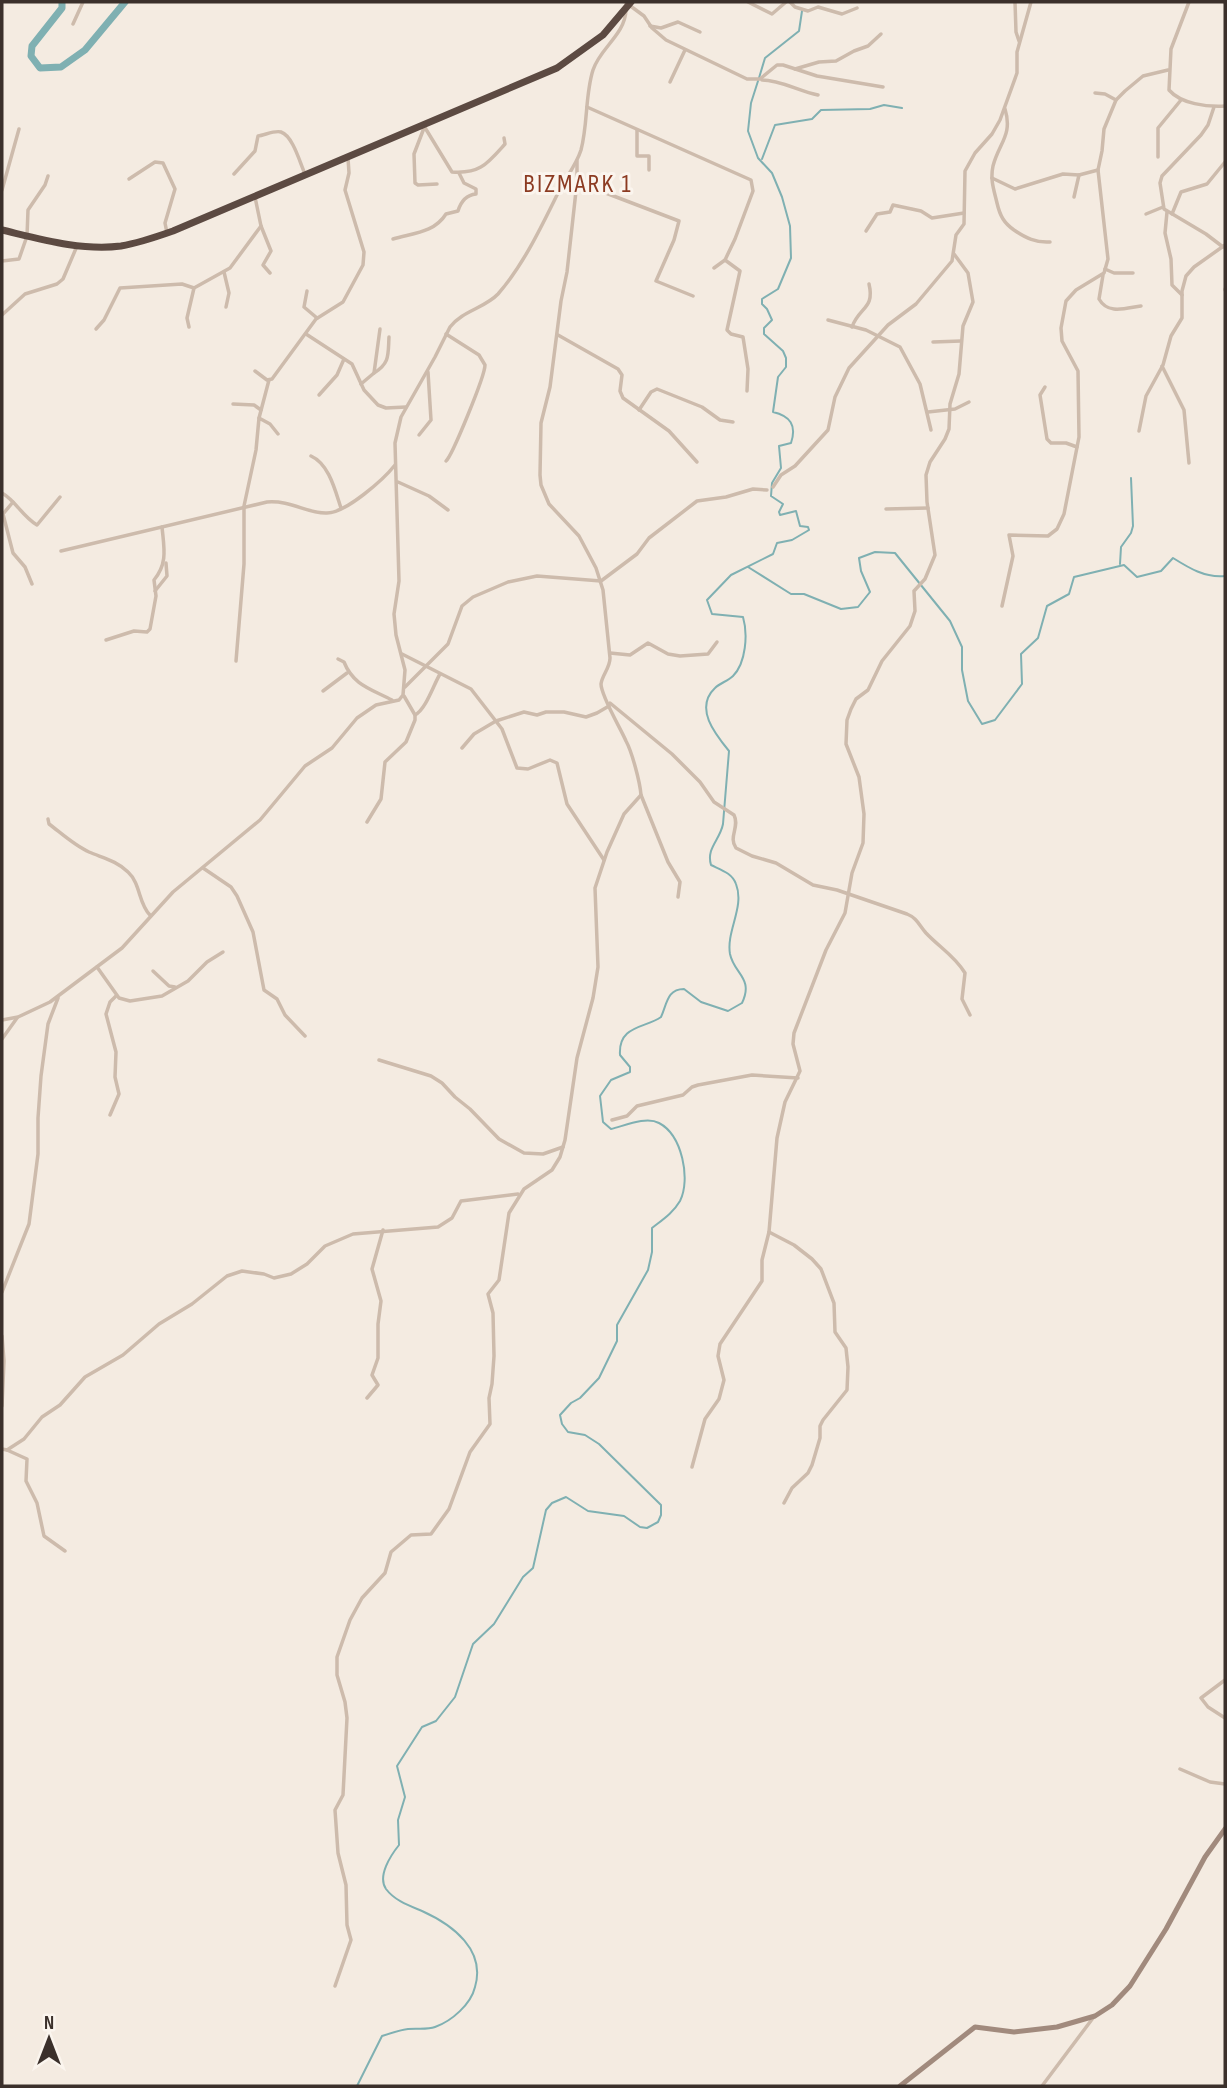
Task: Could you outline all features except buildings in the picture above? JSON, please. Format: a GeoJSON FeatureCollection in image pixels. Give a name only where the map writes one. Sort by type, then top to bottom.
{"type":"FeatureCollection","features":[{"type":"Feature","properties":{"kind":"highway"},"geometry":{"type":"LineString","coordinates":[[2,230],[77,246],[119,246],[167,233],[557,68],[592,45],[628,5]]}},
{"type":"Feature","properties":{"kind":"street"},"geometry":{"type":"LineString","coordinates":[[73,24],[83,2]]}},
{"type":"Feature","properties":{"kind":"street"},"geometry":{"type":"LineString","coordinates":[[748,2],[772,14],[788,2],[808,11],[818,6],[842,14],[857,8]]}},
{"type":"Feature","properties":{"kind":"street"},"geometry":{"type":"LineString","coordinates":[[1015,2],[1016,30],[1020,42]]}},
{"type":"Feature","properties":{"kind":"street"},"geometry":{"type":"LineString","coordinates":[[774,487],[781,475],[795,466],[828,430],[835,397],[845,374],[892,320],[913,307],[950,263],[956,235],[964,224],[967,167],[996,128],[1005,107],[1017,73],[1020,42],[1031,2]]}},
{"type":"Feature","properties":{"kind":"street"},"geometry":{"type":"LineString","coordinates":[[1189,2],[1171,46],[1169,90],[1181,100],[1214,107],[1225,106]]}},
{"type":"Feature","properties":{"kind":"street"},"geometry":{"type":"LineString","coordinates":[[415,715],[403,695],[405,687],[402,654],[394,621],[399,581],[397,428],[446,334],[457,319],[498,293],[529,248],[577,161],[586,129],[592,71],[621,27],[628,5],[644,16],[650,26],[666,40],[685,50],[747,79],[771,80],[797,90],[818,94]]}},
{"type":"Feature","properties":{"kind":"street"},"geometry":{"type":"LineString","coordinates":[[650,26],[661,27],[678,22],[700,32]]}},
{"type":"Feature","properties":{"kind":"street"},"geometry":{"type":"LineString","coordinates":[[793,69],[819,62],[836,61],[868,46],[881,34]]}},
{"type":"Feature","properties":{"kind":"street"},"geometry":{"type":"LineString","coordinates":[[670,82],[685,50]]}},
{"type":"Feature","properties":{"kind":"street"},"geometry":{"type":"LineString","coordinates":[[760,79],[777,65],[783,65],[883,87]]}},
{"type":"Feature","properties":{"kind":"street"},"geometry":{"type":"LineString","coordinates":[[1141,306],[1111,309],[1103,306],[1099,299],[1108,245],[1098,170],[1104,129],[1116,100],[1141,78],[1168,70]]}},
{"type":"Feature","properties":{"kind":"street"},"geometry":{"type":"LineString","coordinates":[[1095,93],[1107,94],[1116,100]]}},
{"type":"Feature","properties":{"kind":"street"},"geometry":{"type":"LineString","coordinates":[[1158,157],[1158,128],[1181,100]]}},
{"type":"Feature","properties":{"kind":"street"},"geometry":{"type":"LineString","coordinates":[[587,107],[751,180],[753,191],[725,260],[714,268]]}},
{"type":"Feature","properties":{"kind":"street"},"geometry":{"type":"LineString","coordinates":[[1005,107],[1007,132],[994,164],[993,191],[1004,221],[1030,240],[1050,242]]}},
{"type":"Feature","properties":{"kind":"street"},"geometry":{"type":"LineString","coordinates":[[1139,431],[1146,396],[1182,318],[1185,280],[1192,269],[1224,246],[1163,207],[1161,178],[1201,135],[1208,125],[1214,107]]}},
{"type":"Feature","properties":{"kind":"street"},"geometry":{"type":"LineString","coordinates":[[424,126],[444,163],[452,172],[468,173],[481,169],[505,144],[505,138]]}},
{"type":"Feature","properties":{"kind":"street"},"geometry":{"type":"LineString","coordinates":[[424,126],[414,154],[415,183],[437,184]]}},
{"type":"Feature","properties":{"kind":"street"},"geometry":{"type":"LineString","coordinates":[[2,190],[19,129]]}},
{"type":"Feature","properties":{"kind":"street"},"geometry":{"type":"LineString","coordinates":[[637,130],[637,156],[649,156],[649,170]]}},
{"type":"Feature","properties":{"kind":"street"},"geometry":{"type":"LineString","coordinates":[[234,174],[255,150],[258,136],[278,131],[289,139],[305,174]]}},
{"type":"Feature","properties":{"kind":"street"},"geometry":{"type":"LineString","coordinates":[[236,661],[244,564],[244,506],[256,450],[259,418],[270,380],[317,318],[344,302],[364,260],[345,190],[349,173],[348,158]]}},
{"type":"Feature","properties":{"kind":"street"},"geometry":{"type":"LineString","coordinates":[[577,161],[567,272],[550,387],[541,423],[541,485],[549,504],[571,526],[586,548],[601,581],[610,653],[609,669],[601,684],[629,746],[641,795],[653,828],[680,882],[678,897]]}},
{"type":"Feature","properties":{"kind":"street"},"geometry":{"type":"LineString","coordinates":[[129,179],[155,162],[163,163],[175,189],[164,223],[167,233]]}},
{"type":"Feature","properties":{"kind":"street"},"geometry":{"type":"LineString","coordinates":[[1182,295],[1172,285],[1171,259],[1165,233],[1169,213],[1181,192],[1207,184],[1225,162]]}},
{"type":"Feature","properties":{"kind":"street"},"geometry":{"type":"LineString","coordinates":[[992,178],[1015,188],[1063,174],[1079,175],[1098,170]]}},
{"type":"Feature","properties":{"kind":"street"},"geometry":{"type":"LineString","coordinates":[[393,239],[426,231],[441,222],[446,214],[458,211],[460,204],[469,194],[477,194],[476,189],[464,183],[459,173]]}},
{"type":"Feature","properties":{"kind":"street"},"geometry":{"type":"LineString","coordinates":[[1074,197],[1079,175]]}},
{"type":"Feature","properties":{"kind":"street"},"geometry":{"type":"LineString","coordinates":[[2,261],[19,259],[27,236],[28,210],[48,176]]}},
{"type":"Feature","properties":{"kind":"street"},"geometry":{"type":"LineString","coordinates":[[577,182],[679,221],[674,240],[656,281],[693,296]]}},
{"type":"Feature","properties":{"kind":"street"},"geometry":{"type":"LineString","coordinates":[[255,197],[261,226],[271,251],[263,265],[270,273]]}},
{"type":"Feature","properties":{"kind":"street"},"geometry":{"type":"LineString","coordinates":[[866,231],[874,217],[890,212],[893,205],[921,211],[932,218],[964,214]]}},
{"type":"Feature","properties":{"kind":"street"},"geometry":{"type":"LineString","coordinates":[[1146,214],[1163,207]]}},
{"type":"Feature","properties":{"kind":"street"},"geometry":{"type":"LineString","coordinates":[[96,330],[120,288],[182,285],[194,288],[233,265],[241,250],[261,226]]}},
{"type":"Feature","properties":{"kind":"street"},"geometry":{"type":"LineString","coordinates":[[2,315],[25,293],[57,284],[63,279],[77,246]]}},
{"type":"Feature","properties":{"kind":"street"},"geometry":{"type":"LineString","coordinates":[[692,1468],[705,1419],[719,1399],[724,1380],[718,1350],[739,1313],[762,1281],[762,1260],[769,1232],[778,1138],[785,1102],[798,1078],[800,1067],[793,1039],[826,950],[845,913],[852,873],[861,850],[865,823],[859,777],[846,744],[847,720],[856,699],[868,690],[882,661],[910,626],[914,616],[916,589],[935,555],[925,482],[926,471],[947,437],[950,410],[959,374],[964,323],[973,305],[968,273],[954,254]]}},
{"type":"Feature","properties":{"kind":"street"},"geometry":{"type":"LineString","coordinates":[[725,260],[740,271],[727,330],[743,337],[748,369],[747,391]]}},
{"type":"Feature","properties":{"kind":"street"},"geometry":{"type":"LineString","coordinates":[[1002,606],[1012,561],[1009,535],[1045,537],[1057,529],[1066,507],[1079,431],[1078,371],[1062,341],[1061,328],[1066,301],[1079,288],[1105,271],[1133,273]]}},
{"type":"Feature","properties":{"kind":"street"},"geometry":{"type":"LineString","coordinates":[[224,272],[229,293],[226,307]]}},
{"type":"Feature","properties":{"kind":"street"},"geometry":{"type":"LineString","coordinates":[[852,327],[855,317],[869,305],[869,284]]}},
{"type":"Feature","properties":{"kind":"street"},"geometry":{"type":"LineString","coordinates":[[189,327],[187,318],[194,288]]}},
{"type":"Feature","properties":{"kind":"street"},"geometry":{"type":"LineString","coordinates":[[307,291],[304,307],[317,318]]}},
{"type":"Feature","properties":{"kind":"street"},"geometry":{"type":"LineString","coordinates":[[828,320],[866,330],[900,347],[917,376],[931,430]]}},
{"type":"Feature","properties":{"kind":"street"},"geometry":{"type":"LineString","coordinates":[[374,373],[380,329]]}},
{"type":"Feature","properties":{"kind":"street"},"geometry":{"type":"LineString","coordinates":[[306,334],[355,367],[369,397],[382,407],[406,407]]}},
{"type":"Feature","properties":{"kind":"street"},"geometry":{"type":"LineString","coordinates":[[446,334],[479,355],[485,365],[480,386],[452,455],[446,461]]}},
{"type":"Feature","properties":{"kind":"street"},"geometry":{"type":"LineString","coordinates":[[558,335],[621,372],[621,394],[626,402],[672,433],[697,462]]}},
{"type":"Feature","properties":{"kind":"street"},"geometry":{"type":"LineString","coordinates":[[361,384],[384,366],[389,337]]}},
{"type":"Feature","properties":{"kind":"street"},"geometry":{"type":"LineString","coordinates":[[933,342],[961,341]]}},
{"type":"Feature","properties":{"kind":"street"},"geometry":{"type":"LineString","coordinates":[[319,395],[337,375],[344,359]]}},
{"type":"Feature","properties":{"kind":"street"},"geometry":{"type":"LineString","coordinates":[[1162,366],[1184,410],[1189,463]]}},
{"type":"Feature","properties":{"kind":"street"},"geometry":{"type":"LineString","coordinates":[[419,435],[431,420],[428,370]]}},
{"type":"Feature","properties":{"kind":"street"},"geometry":{"type":"LineString","coordinates":[[255,372],[270,380]]}},
{"type":"Feature","properties":{"kind":"street"},"geometry":{"type":"LineString","coordinates":[[1045,387],[1040,395],[1047,439],[1051,443],[1066,443],[1076,447]]}},
{"type":"Feature","properties":{"kind":"street"},"geometry":{"type":"LineString","coordinates":[[639,410],[657,389],[702,407],[720,420],[733,422]]}},
{"type":"Feature","properties":{"kind":"street"},"geometry":{"type":"LineString","coordinates":[[928,412],[960,408],[969,402]]}},
{"type":"Feature","properties":{"kind":"street"},"geometry":{"type":"LineString","coordinates":[[233,404],[254,405],[261,410]]}},
{"type":"Feature","properties":{"kind":"street"},"geometry":{"type":"LineString","coordinates":[[259,418],[270,424],[278,434]]}},
{"type":"Feature","properties":{"kind":"street"},"geometry":{"type":"LineString","coordinates":[[310,456],[323,465],[332,481],[341,508]]}},
{"type":"Feature","properties":{"kind":"street"},"geometry":{"type":"LineString","coordinates":[[61,551],[244,506],[277,501],[328,513],[376,486],[396,463]]}},
{"type":"Feature","properties":{"kind":"street"},"geometry":{"type":"LineString","coordinates":[[397,481],[429,496],[448,510]]}},
{"type":"Feature","properties":{"kind":"street"},"geometry":{"type":"LineString","coordinates":[[405,687],[448,644],[463,607],[473,597],[509,582],[537,576],[601,581],[637,554],[649,538],[697,501],[726,497],[752,489],[767,490]]}},
{"type":"Feature","properties":{"kind":"street"},"geometry":{"type":"LineString","coordinates":[[2,493],[13,502],[19,512],[37,525],[61,497]]}},
{"type":"Feature","properties":{"kind":"street"},"geometry":{"type":"LineString","coordinates":[[13,502],[3,514],[7,536],[13,553],[32,584]]}},
{"type":"Feature","properties":{"kind":"street"},"geometry":{"type":"LineString","coordinates":[[886,509],[928,508]]}},
{"type":"Feature","properties":{"kind":"street"},"geometry":{"type":"LineString","coordinates":[[155,591],[167,576],[162,527]]}},
{"type":"Feature","properties":{"kind":"street"},"geometry":{"type":"LineString","coordinates":[[106,640],[134,631],[147,632],[152,622],[154,580],[163,569],[165,559]]}},
{"type":"Feature","properties":{"kind":"street"},"geometry":{"type":"LineString","coordinates":[[610,653],[630,654],[648,643],[672,656],[705,655],[711,652],[717,642]]}},
{"type":"Feature","properties":{"kind":"street"},"geometry":{"type":"LineString","coordinates":[[402,654],[471,689],[502,729],[517,768],[528,769],[550,760],[557,763],[567,804],[604,860]]}},
{"type":"Feature","properties":{"kind":"street"},"geometry":{"type":"LineString","coordinates":[[338,659],[344,662],[348,673],[355,680],[392,701]]}},
{"type":"Feature","properties":{"kind":"street"},"geometry":{"type":"LineString","coordinates":[[323,691],[348,673]]}},
{"type":"Feature","properties":{"kind":"street"},"geometry":{"type":"LineString","coordinates":[[367,822],[381,799],[385,762],[406,742],[415,715],[424,707],[440,674]]}},
{"type":"Feature","properties":{"kind":"street"},"geometry":{"type":"LineString","coordinates":[[2,1020],[37,1010],[122,948],[173,891],[260,820],[305,765],[328,752],[357,718],[376,705],[403,695]]}},
{"type":"Feature","properties":{"kind":"street"},"geometry":{"type":"LineString","coordinates":[[609,704],[687,767],[719,806],[730,811],[736,820],[732,838],[736,848],[776,863],[813,885],[848,894],[916,919],[965,973],[962,999],[970,1014]]}},
{"type":"Feature","properties":{"kind":"street"},"geometry":{"type":"LineString","coordinates":[[462,748],[474,734],[496,720],[526,712],[537,715],[561,711],[575,716],[592,716],[609,704]]}},
{"type":"Feature","properties":{"kind":"street"},"geometry":{"type":"LineString","coordinates":[[335,1986],[351,1943],[347,1925],[346,1885],[338,1853],[335,1810],[343,1795],[347,1718],[337,1675],[337,1657],[350,1620],[362,1598],[385,1573],[389,1555],[411,1535],[431,1534],[449,1509],[470,1452],[490,1423],[489,1398],[494,1371],[494,1344],[493,1313],[488,1297],[499,1280],[507,1218],[520,1193],[552,1170],[563,1147],[578,1058],[597,978],[599,953],[595,888],[626,810],[641,795]]}},
{"type":"Feature","properties":{"kind":"street"},"geometry":{"type":"LineString","coordinates":[[48,819],[48,824],[83,849],[105,857],[128,871],[150,915]]}},
{"type":"Feature","properties":{"kind":"street"},"geometry":{"type":"LineString","coordinates":[[203,868],[231,887],[253,932],[264,990],[277,999],[285,1015],[305,1036]]}},
{"type":"Feature","properties":{"kind":"street"},"geometry":{"type":"LineString","coordinates":[[97,967],[116,996],[137,1001],[162,996],[188,981],[207,962],[223,952]]}},
{"type":"Feature","properties":{"kind":"street"},"geometry":{"type":"LineString","coordinates":[[153,971],[169,986],[175,987]]}},
{"type":"Feature","properties":{"kind":"street"},"geometry":{"type":"LineString","coordinates":[[2,1292],[29,1224],[38,1154],[41,1076],[48,1024],[59,995]]}},
{"type":"Feature","properties":{"kind":"street"},"geometry":{"type":"LineString","coordinates":[[110,1115],[119,1094],[115,1077],[116,1052],[106,1016],[110,1002],[116,996]]}},
{"type":"Feature","properties":{"kind":"street"},"geometry":{"type":"LineString","coordinates":[[2,1039],[18,1017]]}},
{"type":"Feature","properties":{"kind":"street"},"geometry":{"type":"LineString","coordinates":[[379,1060],[398,1068],[425,1074],[442,1083],[499,1139],[524,1153],[542,1154],[563,1147]]}},
{"type":"Feature","properties":{"kind":"street"},"geometry":{"type":"LineString","coordinates":[[612,1120],[627,1116],[637,1105],[683,1095],[698,1085],[752,1075],[798,1078]]}},
{"type":"Feature","properties":{"kind":"street"},"geometry":{"type":"LineString","coordinates":[[4,1449],[24,1439],[85,1377],[123,1355],[159,1324],[192,1304],[228,1276],[242,1271],[274,1278],[291,1274],[307,1264],[321,1249],[353,1234],[438,1227],[452,1218],[461,1201],[520,1193]]}},
{"type":"Feature","properties":{"kind":"street"},"geometry":{"type":"LineString","coordinates":[[367,1398],[378,1385],[372,1375],[378,1358],[380,1301],[372,1269],[383,1230]]}},
{"type":"Feature","properties":{"kind":"street"},"geometry":{"type":"LineString","coordinates":[[769,1232],[794,1245],[821,1269],[834,1303],[835,1332],[846,1348],[848,1367],[847,1390],[822,1420],[812,1465],[808,1473],[792,1488],[784,1503]]}},
{"type":"Feature","properties":{"kind":"street"},"geometry":{"type":"LineString","coordinates":[[2,1336],[2,1406]]}},
{"type":"Feature","properties":{"kind":"street"},"geometry":{"type":"LineString","coordinates":[[4,1449],[27,1459],[26,1481],[37,1503],[44,1536],[65,1551]]}},
{"type":"Feature","properties":{"kind":"street"},"geometry":{"type":"LineString","coordinates":[[1225,1680],[1201,1698],[1208,1707],[1225,1718]]}},
{"type":"Feature","properties":{"kind":"street"},"geometry":{"type":"LineString","coordinates":[[1180,1769],[1210,1782],[1225,1784]]}},
{"type":"Feature","properties":{"kind":"street"},"geometry":{"type":"LineString","coordinates":[[1042,2086],[1081,2031],[1130,1986],[1161,1938],[1205,1857],[1225,1829]]}},
{"type":"Feature","properties":{"kind":"street"},"geometry":{"type":"LineString","coordinates":[[900,2086],[975,2026],[1004,2032],[1024,2032],[1057,2027],[1095,2016]]}},
{"type":"Feature","properties":{"kind":"waterway"},"geometry":{"type":"LineString","coordinates":[[62,2],[62,8],[32,46],[31,56],[40,68],[61,67],[85,50],[125,2]]}},
{"type":"Feature","properties":{"kind":"waterway"},"geometry":{"type":"LineString","coordinates":[[759,78],[765,58],[799,31],[802,11]]}},
{"type":"Feature","properties":{"kind":"waterway"},"geometry":{"type":"LineString","coordinates":[[357,2086],[382,2036],[405,2029],[432,2028],[448,2021],[469,2000],[477,1974],[476,1961],[471,1950],[455,1931],[434,1917],[398,1900],[384,1884],[386,1866],[399,1845],[398,1820],[405,1797],[397,1766],[422,1727],[436,1721],[455,1697],[473,1644],[494,1624],[523,1577],[533,1568],[546,1510],[552,1503],[566,1497],[588,1511],[624,1516],[640,1527],[647,1528],[658,1522],[661,1515],[661,1505],[599,1444],[585,1435],[568,1432],[560,1415],[599,1378],[617,1341],[617,1325],[648,1270],[652,1252],[652,1228],[680,1201],[685,1181],[679,1147],[674,1137],[659,1123],[642,1121],[611,1129],[603,1122],[600,1096],[611,1080],[630,1072],[630,1067],[620,1055],[623,1038],[634,1029],[661,1017],[668,998],[678,990],[684,989],[701,1002],[728,1011],[742,1003],[745,995],[745,982],[732,961],[729,945],[737,910],[736,884],[729,874],[711,865],[710,859],[723,824],[729,751],[709,721],[706,704],[715,688],[731,678],[741,664],[745,632],[743,617],[712,614],[707,600],[731,575],[773,554],[777,543],[792,540],[809,530],[808,527],[800,526],[796,511],[780,515],[783,504],[771,496],[772,483],[781,468],[779,446],[791,443],[793,431],[788,419],[773,412],[778,377],[786,367],[786,358],[783,351],[764,334],[764,328],[772,320],[762,304],[762,299],[778,289],[791,258],[790,226],[772,173],[758,158],[748,131],[751,103],[758,81]]}},
{"type":"Feature","properties":{"kind":"waterway"},"geometry":{"type":"LineString","coordinates":[[762,159],[775,125],[812,119],[821,110],[870,109],[884,105],[902,108]]}},
{"type":"Feature","properties":{"kind":"waterway"},"geometry":{"type":"LineString","coordinates":[[1120,564],[1121,547],[1133,526],[1131,478]]}},
{"type":"Feature","properties":{"kind":"waterway"},"geometry":{"type":"LineString","coordinates":[[748,567],[791,594],[804,594],[841,609],[858,607],[870,592],[859,558],[875,552],[895,553],[950,621],[962,647],[962,670],[968,701],[982,724],[995,720],[1022,684],[1021,654],[1038,638],[1047,606],[1069,594],[1074,577],[1124,565],[1137,577],[1161,571],[1173,558],[1204,574],[1225,576]]}},
{"type":"Feature","properties":{"kind":"district","name":"BIZMARK 1"},"geometry":{"type":"Point","coordinates":[578,183]}}]}
